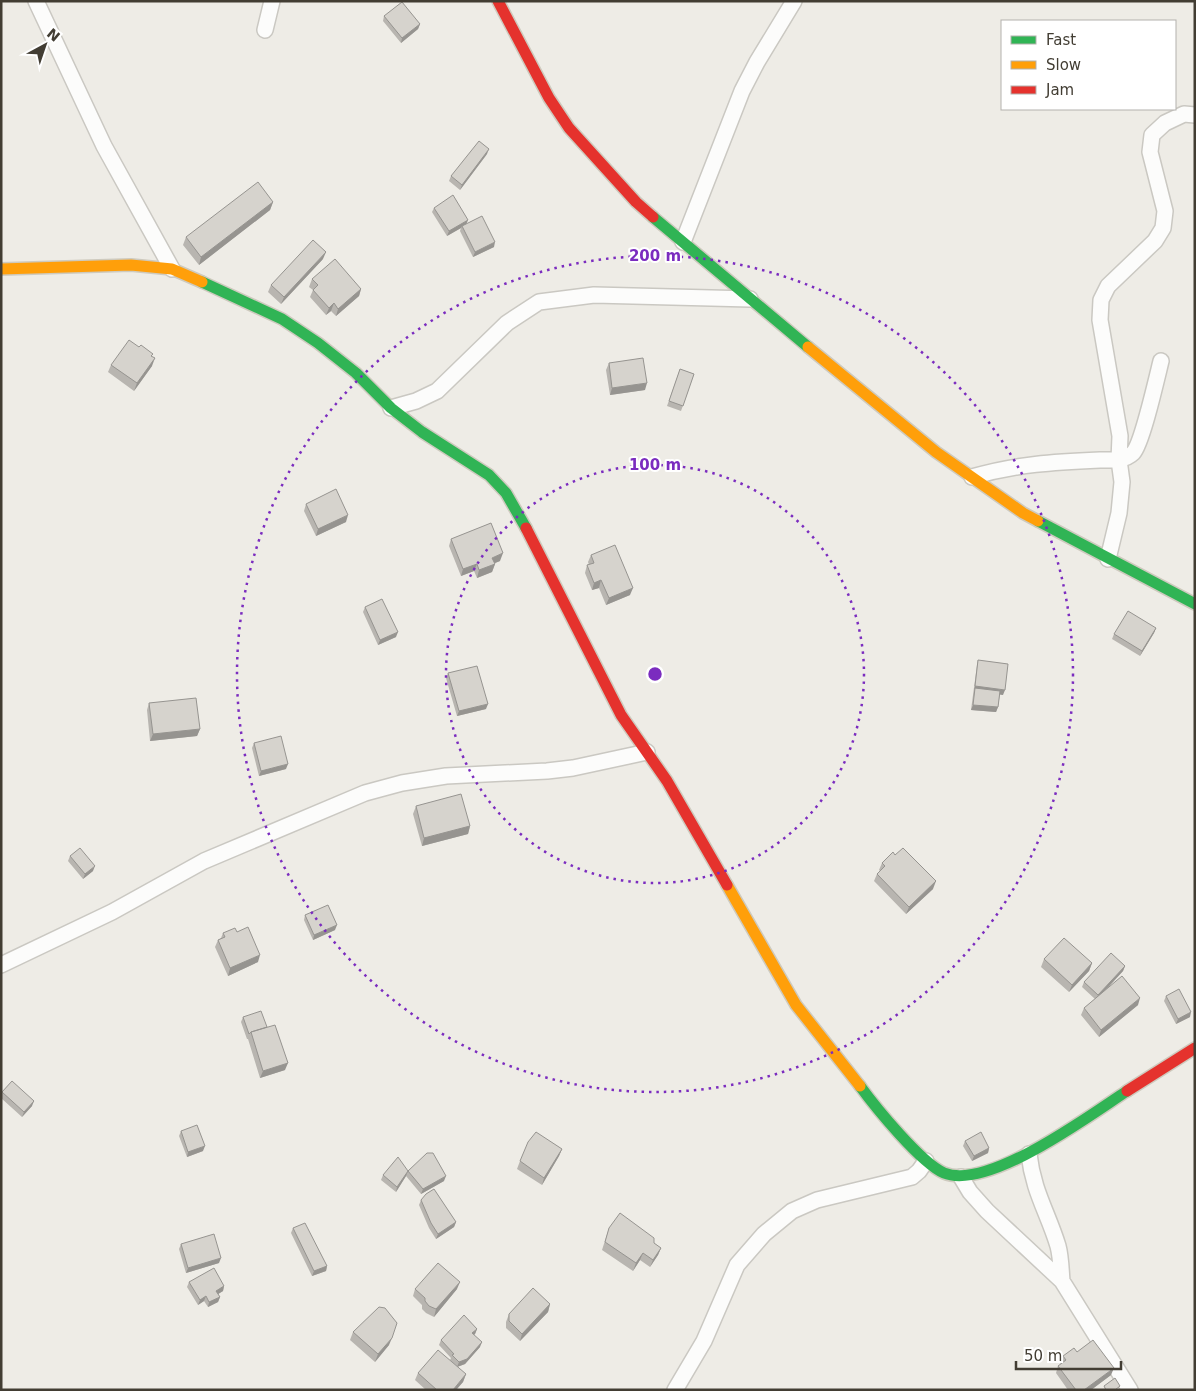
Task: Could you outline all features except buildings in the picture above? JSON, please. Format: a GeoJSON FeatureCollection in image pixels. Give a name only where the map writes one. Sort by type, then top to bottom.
{"type":"FeatureCollection","features":[{"type":"Feature","properties":{"kind":"street"},"geometry":{"type":"LineString","coordinates":[[36,1],[104,146],[172,269]]}},
{"type":"Feature","properties":{"kind":"street"},"geometry":{"type":"LineString","coordinates":[[265,30],[272,1]]}},
{"type":"Feature","properties":{"kind":"street"},"geometry":{"type":"LineString","coordinates":[[498,1],[549,98],[569,128],[636,202],[682,242],[936,452],[1023,513],[1195,604]]}},
{"type":"Feature","properties":{"kind":"street"},"geometry":{"type":"LineString","coordinates":[[682,242],[742,91],[757,62],[794,1]]}},
{"type":"Feature","properties":{"kind":"street"},"geometry":{"type":"LineString","coordinates":[[1108,558],[1119,513],[1122,482],[1119,460],[1120,436],[1100,320],[1101,300],[1108,286],[1155,241],[1163,228],[1165,212],[1150,152],[1152,135],[1165,123],[1184,114],[1195,115]]}},
{"type":"Feature","properties":{"kind":"street"},"geometry":{"type":"LineString","coordinates":[[1,269],[131,265],[172,269],[282,319],[318,343],[356,374],[391,408],[422,432],[489,475],[506,493],[522,519],[621,715],[667,781],[796,1005],[874,1105],[926,1162],[944,1172],[961,1177],[987,1171],[1029,1154],[1195,1048]]}},
{"type":"Feature","properties":{"kind":"street"},"geometry":{"type":"LineString","coordinates":[[391,408],[416,401],[436,391],[507,322],[539,302],[594,295],[750,299]]}},
{"type":"Feature","properties":{"kind":"street"},"geometry":{"type":"LineString","coordinates":[[972,477],[1002,468],[1057,462],[1119,460],[1133,453],[1140,439],[1161,361]]}},
{"type":"Feature","properties":{"kind":"street"},"geometry":{"type":"LineString","coordinates":[[1,965],[112,912],[204,861],[365,793],[402,783],[446,776],[573,768],[647,752]]}},
{"type":"Feature","properties":{"kind":"street"},"geometry":{"type":"LineString","coordinates":[[1029,1154],[1036,1191],[1058,1248],[1062,1281]]}},
{"type":"Feature","properties":{"kind":"street"},"geometry":{"type":"LineString","coordinates":[[675,1390],[704,1341],[737,1265],[764,1234],[792,1211],[817,1200],[912,1177],[926,1162]]}},
{"type":"Feature","properties":{"kind":"street"},"geometry":{"type":"LineString","coordinates":[[961,1177],[970,1192],[987,1211],[1062,1281],[1130,1390]]}},
{"type":"Feature","properties":{"kind":"traffic: fast"},"geometry":{"type":"LineString","coordinates":[[653,217],[808,347]]}},
{"type":"Feature","properties":{"kind":"traffic: fast"},"geometry":{"type":"LineString","coordinates":[[202,282],[282,319],[318,343],[356,373],[391,408],[422,432],[489,475],[506,493],[526,528]]}},
{"type":"Feature","properties":{"kind":"traffic: fast"},"geometry":{"type":"LineString","coordinates":[[1038,521],[1195,604]]}},
{"type":"Feature","properties":{"kind":"traffic: fast"},"geometry":{"type":"LineString","coordinates":[[860,1086],[888,1121],[923,1158],[944,1173],[963,1176],[986,1171],[1038,1148],[1127,1091]]}},
{"type":"Feature","properties":{"kind":"traffic: slow"},"geometry":{"type":"LineString","coordinates":[[1,269],[131,265],[172,269],[202,282]]}},
{"type":"Feature","properties":{"kind":"traffic: slow"},"geometry":{"type":"LineString","coordinates":[[808,347],[936,452],[1023,513],[1038,521]]}},
{"type":"Feature","properties":{"kind":"traffic: slow"},"geometry":{"type":"LineString","coordinates":[[727,885],[796,1005],[860,1086]]}},
{"type":"Feature","properties":{"kind":"traffic: jam"},"geometry":{"type":"LineString","coordinates":[[498,1],[549,98],[569,128],[636,202],[653,217]]}},
{"type":"Feature","properties":{"kind":"traffic: jam"},"geometry":{"type":"LineString","coordinates":[[526,528],[621,715],[667,781],[727,885]]}},
{"type":"Feature","properties":{"kind":"traffic: jam"},"geometry":{"type":"LineString","coordinates":[[1127,1091],[1195,1048]]}}]}
